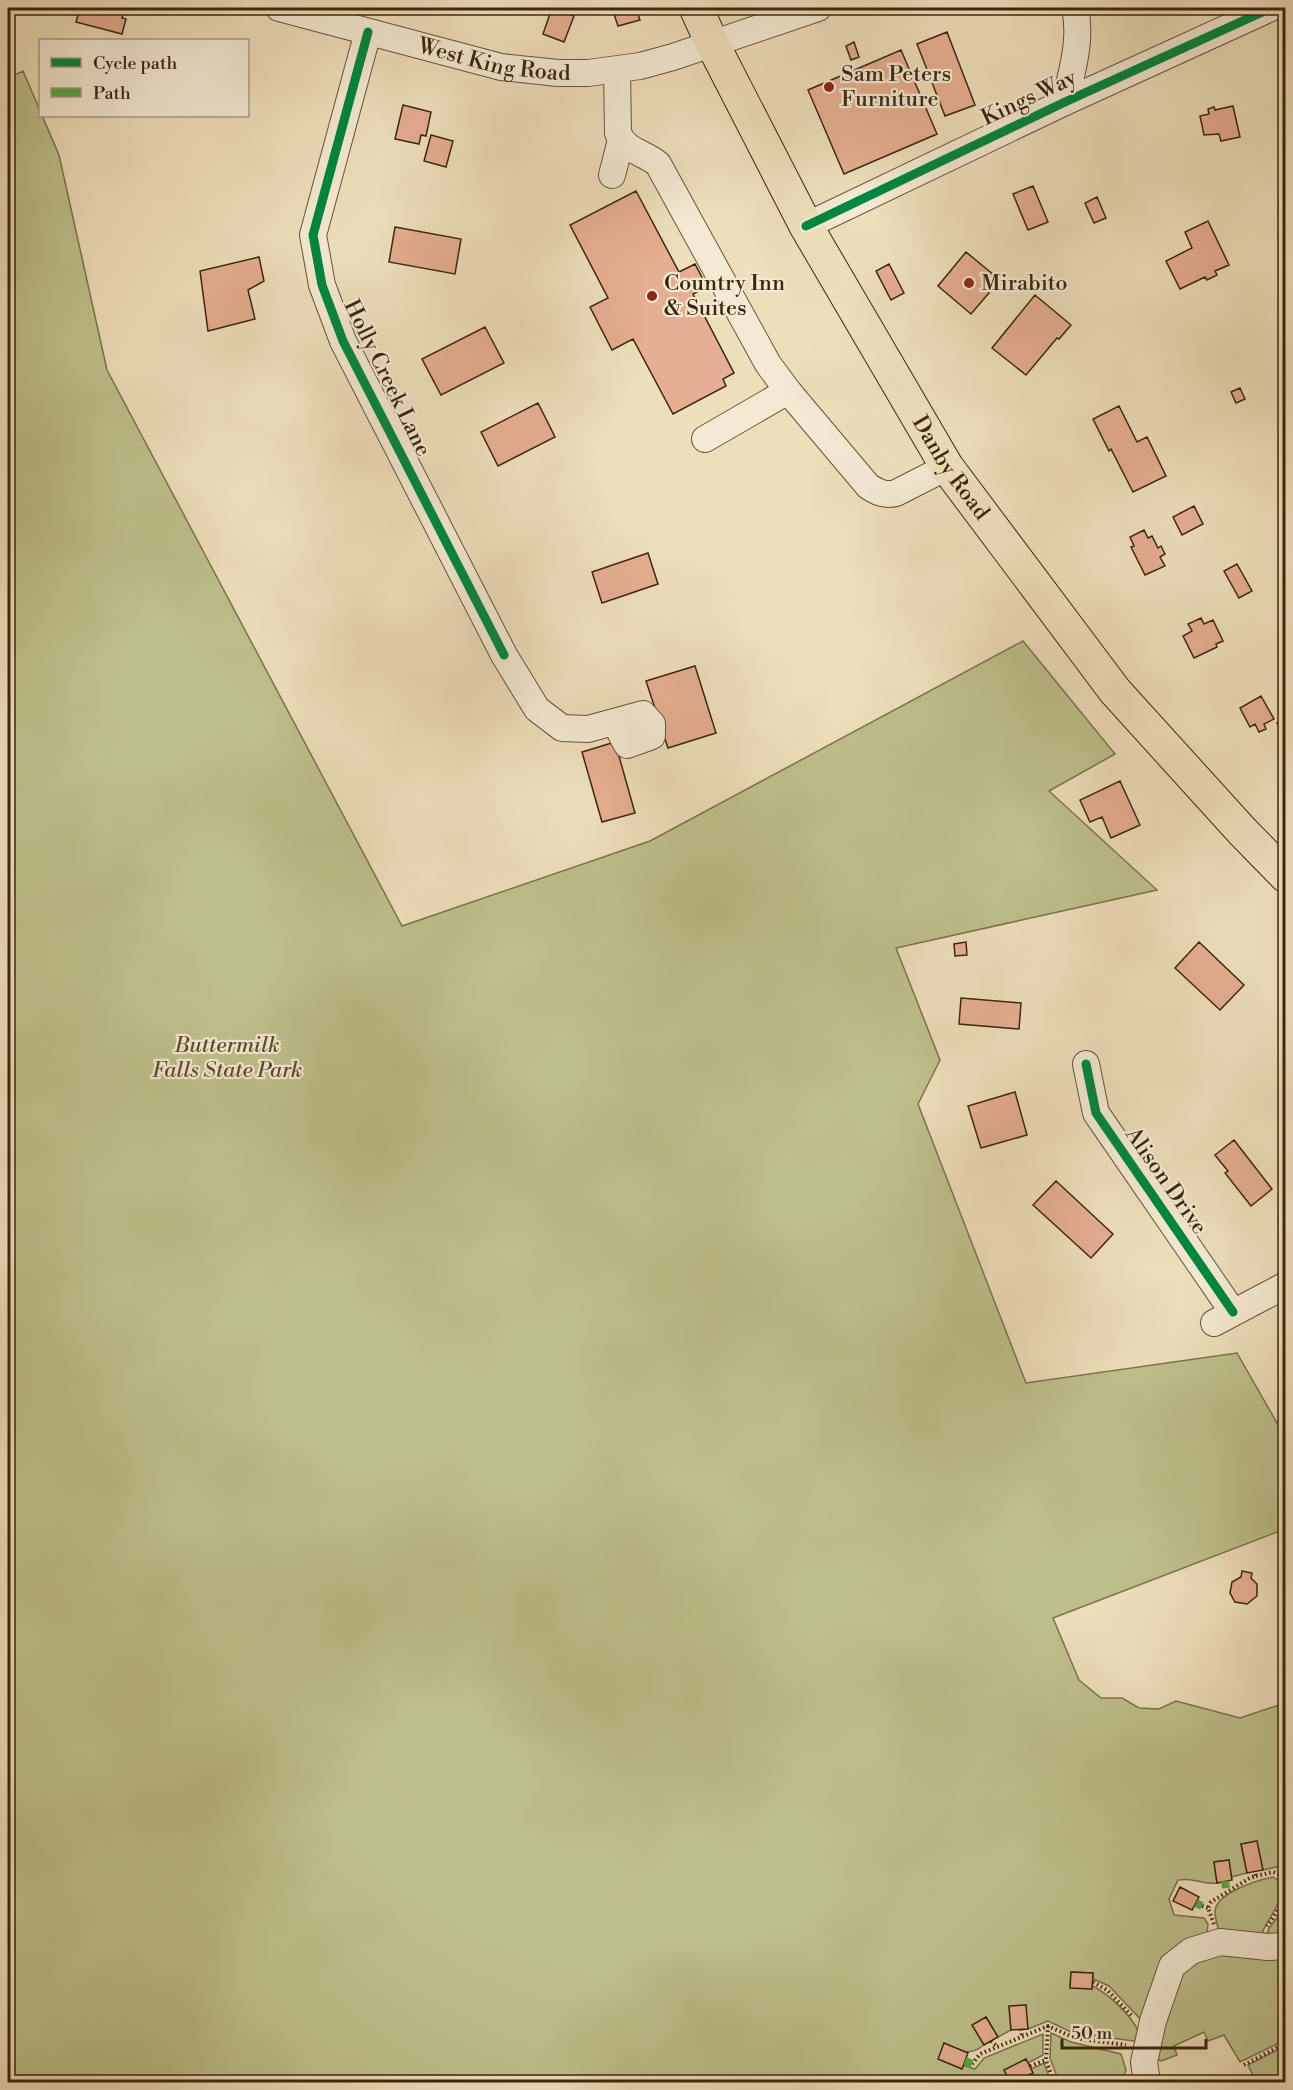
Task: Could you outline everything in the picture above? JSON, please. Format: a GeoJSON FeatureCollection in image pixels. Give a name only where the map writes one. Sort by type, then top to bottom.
{"type":"FeatureCollection","features":[{"type":"Feature","properties":{"kind":"main road","name":"Danby Road"},"geometry":{"type":"LineString","coordinates":[[696,8],[806,226],[947,467],[1115,691],[1286,876]]}},
{"type":"Feature","properties":{"kind":"street","name":"West King Road"},"geometry":{"type":"LineString","coordinates":[[279,8],[501,67],[558,73],[617,70],[673,57],[818,8]]}},
{"type":"Feature","properties":{"kind":"street"},"geometry":{"type":"LineString","coordinates":[[1065,102],[1075,58],[1077,28],[1074,8]]}},
{"type":"Feature","properties":{"kind":"street","name":"Kings Way"},"geometry":{"type":"LineString","coordinates":[[806,226],[1065,102],[1270,8]]}},
{"type":"Feature","properties":{"kind":"street","name":"Holly Creek Lane"},"geometry":{"type":"LineString","coordinates":[[368,33],[313,235],[322,285],[343,341],[504,655],[537,709],[562,728],[588,729],[619,722]]}},
{"type":"Feature","properties":{"kind":"street"},"geometry":{"type":"LineString","coordinates":[[617,70],[618,133],[621,140],[630,149],[653,160],[658,165],[768,364],[788,392],[868,486],[874,490],[890,495],[896,494],[947,467]]}},
{"type":"Feature","properties":{"kind":"street"},"geometry":{"type":"LineString","coordinates":[[612,175],[621,140]]}},
{"type":"Feature","properties":{"kind":"street"},"geometry":{"type":"LineString","coordinates":[[705,439],[788,392]]}},
{"type":"Feature","properties":{"kind":"street","name":"Alison Drive"},"geometry":{"type":"LineString","coordinates":[[1086,1064],[1096,1113],[1224,1317],[1286,1285]]}},
{"type":"Feature","properties":{"kind":"street"},"geometry":{"type":"LineString","coordinates":[[1147,2082],[1144,2062],[1148,2043],[1172,1966],[1191,1951],[1220,1942],[1274,1946]]}},
{"type":"Feature","properties":{"kind":"path"},"geometry":{"type":"LineString","coordinates":[[1220,1942],[1208,1908],[1210,1902],[1226,1890],[1256,1874],[1273,1872],[1281,1875],[1285,1882],[1277,1913],[1266,1928],[1274,1946]]}},
{"type":"Feature","properties":{"kind":"path"},"geometry":{"type":"LineString","coordinates":[[1202,1906],[1208,1908]]}},
{"type":"Feature","properties":{"kind":"path"},"geometry":{"type":"LineString","coordinates":[[1093,1982],[1107,1990],[1148,2043]]}},
{"type":"Feature","properties":{"kind":"path"},"geometry":{"type":"LineString","coordinates":[[972,2064],[981,2054],[1048,2026],[1075,2038],[1148,2043]]}},
{"type":"Feature","properties":{"kind":"path"},"geometry":{"type":"LineString","coordinates":[[1048,2026],[1046,2060],[1054,2082]]}},
{"type":"Feature","properties":{"kind":"path"},"geometry":{"type":"LineString","coordinates":[[1021,2029],[1022,2037]]}},
{"type":"Feature","properties":{"kind":"path"},"geometry":{"type":"LineString","coordinates":[[991,2041],[998,2047]]}},
{"type":"Feature","properties":{"kind":"path"},"geometry":{"type":"LineString","coordinates":[[1244,2065],[1286,2043]]}},
{"type":"Feature","properties":{"kind":"path"},"geometry":{"type":"LineString","coordinates":[[1030,2066],[1046,2060]]}},
{"type":"Feature","properties":{"kind":"green space","name":"Buttermilk Falls State Park"},"geometry":{"type":"Polygon","coordinates":[[[23,71],[39,108],[39,117],[43,117],[59,155],[107,370],[402,926],[650,841],[1023,641],[1115,754],[1049,791],[1157,890],[896,948],[940,1060],[918,1104],[1026,1383],[1237,1353],[1285,1437],[1285,1529],[1053,1618],[1079,1680],[1101,1698],[1122,1698],[1139,1708],[1159,1709],[1176,1701],[1240,1718],[1285,1703],[1286,1871],[1276,1867],[1263,1870],[1256,1841],[1241,1844],[1247,1873],[1231,1877],[1229,1860],[1214,1862],[1217,1883],[1189,1879],[1178,1880],[1169,1899],[1174,1915],[1204,1918],[1208,1924],[1207,1934],[1145,2024],[1109,1986],[1093,1979],[1093,1973],[1071,1972],[1070,1987],[1092,1989],[1093,1986],[1107,1995],[1126,2013],[1140,2034],[1134,2041],[1073,2033],[1048,2021],[1028,2029],[1009,2007],[1011,2030],[998,2037],[986,2017],[973,2025],[984,2045],[978,2049],[965,2052],[945,2044],[963,2065],[975,2069],[984,2058],[1043,2034],[1043,2055],[1028,2063],[1026,2059],[1004,2070],[1010,2082],[8,2082],[8,78],[23,71]]]}},
{"type":"Feature","properties":{"kind":"green space"},"geometry":{"type":"Polygon","coordinates":[[[1273,1877],[1279,1881],[1281,1896],[1260,1938],[1220,1936],[1215,1912],[1222,1899],[1238,1889],[1273,1877]]]}},
{"type":"Feature","properties":{"kind":"green space"},"geometry":{"type":"Polygon","coordinates":[[[1285,1896],[1285,1940],[1266,1938],[1269,1928],[1280,1914],[1285,1896]]]}},
{"type":"Feature","properties":{"kind":"green space"},"geometry":{"type":"Polygon","coordinates":[[[1209,1952],[1285,1956],[1285,2040],[1240,2062],[1224,2035],[1208,2041],[1204,2032],[1174,2046],[1177,2055],[1161,2061],[1157,2059],[1174,1977],[1209,1952]]]}},
{"type":"Feature","properties":{"kind":"green space"},"geometry":{"type":"Polygon","coordinates":[[[1051,2033],[1071,2042],[1121,2054],[1126,2070],[1121,2082],[1059,2082],[1050,2058],[1051,2033]]]}},
{"type":"Feature","properties":{"kind":"green space"},"geometry":{"type":"Polygon","coordinates":[[[1285,2046],[1285,2082],[1256,2082],[1248,2065],[1285,2046]]]}},
{"type":"Feature","properties":{"kind":"green space"},"geometry":{"type":"Polygon","coordinates":[[[1044,2063],[1051,2082],[1014,2082],[1033,2073],[1031,2069],[1044,2063]]]}},
{"type":"Feature","properties":{"kind":"building"},"geometry":{"type":"Polygon","coordinates":[[[80,8],[125,8],[122,18],[126,19],[122,34],[76,22],[80,8]]]}},
{"type":"Feature","properties":{"kind":"building"},"geometry":{"type":"Polygon","coordinates":[[[552,8],[574,16],[564,42],[543,34],[552,8]]]}},
{"type":"Feature","properties":{"kind":"building"},"geometry":{"type":"Polygon","coordinates":[[[612,8],[636,8],[640,20],[618,26],[612,8]]]}},
{"type":"Feature","properties":{"kind":"building"},"geometry":{"type":"Polygon","coordinates":[[[947,32],[975,105],[945,116],[917,44],[947,32]]]}},
{"type":"Feature","properties":{"kind":"building"},"geometry":{"type":"Polygon","coordinates":[[[854,42],[859,57],[851,60],[846,46],[854,42]]]}},
{"type":"Feature","properties":{"kind":"building"},"geometry":{"type":"Polygon","coordinates":[[[901,50],[937,134],[844,174],[808,90],[901,50]]]}},
{"type":"Feature","properties":{"kind":"building"},"geometry":{"type":"Polygon","coordinates":[[[403,105],[431,112],[426,136],[421,135],[419,144],[395,139],[403,105]]]}},
{"type":"Feature","properties":{"kind":"building"},"geometry":{"type":"Polygon","coordinates":[[[1233,106],[1240,137],[1221,141],[1219,134],[1204,135],[1200,116],[1209,114],[1208,109],[1214,107],[1215,110],[1233,106]]]}},
{"type":"Feature","properties":{"kind":"building"},"geometry":{"type":"Polygon","coordinates":[[[431,135],[453,141],[446,167],[424,161],[431,135]]]}},
{"type":"Feature","properties":{"kind":"building"},"geometry":{"type":"Polygon","coordinates":[[[1033,186],[1048,222],[1028,230],[1013,194],[1033,186]]]}},
{"type":"Feature","properties":{"kind":"building"},"geometry":{"type":"Polygon","coordinates":[[[636,191],[679,272],[695,264],[707,287],[693,294],[734,373],[723,379],[726,386],[673,414],[633,339],[612,350],[590,307],[608,298],[570,225],[636,191]]]}},
{"type":"Feature","properties":{"kind":"building"},"geometry":{"type":"Polygon","coordinates":[[[1097,197],[1106,218],[1094,223],[1085,203],[1097,197]]]}},
{"type":"Feature","properties":{"kind":"building"},"geometry":{"type":"Polygon","coordinates":[[[1208,221],[1229,265],[1215,271],[1217,275],[1207,280],[1205,277],[1180,289],[1166,261],[1192,248],[1185,232],[1208,221]]]}},
{"type":"Feature","properties":{"kind":"building"},"geometry":{"type":"Polygon","coordinates":[[[395,227],[461,239],[455,274],[389,262],[395,227]]]}},
{"type":"Feature","properties":{"kind":"building","name":"Mirabito"},"geometry":{"type":"Polygon","coordinates":[[[966,252],[1000,280],[971,314],[938,286],[966,252]]]}},
{"type":"Feature","properties":{"kind":"building"},"geometry":{"type":"Polygon","coordinates":[[[259,257],[264,281],[248,290],[255,319],[208,331],[200,271],[259,257]]]}},
{"type":"Feature","properties":{"kind":"building"},"geometry":{"type":"Polygon","coordinates":[[[889,264],[904,293],[891,300],[876,271],[889,264]]]}},
{"type":"Feature","properties":{"kind":"building"},"geometry":{"type":"Polygon","coordinates":[[[1035,295],[1071,325],[1026,375],[992,348],[1035,295]]]}},
{"type":"Feature","properties":{"kind":"building"},"geometry":{"type":"Polygon","coordinates":[[[485,327],[504,363],[441,395],[422,359],[485,327]]]}},
{"type":"Feature","properties":{"kind":"building"},"geometry":{"type":"Polygon","coordinates":[[[1240,388],[1245,399],[1236,403],[1231,392],[1240,388]]]}},
{"type":"Feature","properties":{"kind":"building"},"geometry":{"type":"Polygon","coordinates":[[[538,403],[555,437],[498,466],[481,432],[538,403]]]}},
{"type":"Feature","properties":{"kind":"building"},"geometry":{"type":"Polygon","coordinates":[[[1119,406],[1137,442],[1147,437],[1166,476],[1133,492],[1093,419],[1119,406]]]}},
{"type":"Feature","properties":{"kind":"building"},"geometry":{"type":"Polygon","coordinates":[[[1194,506],[1203,524],[1182,535],[1173,517],[1194,506]]]}},
{"type":"Feature","properties":{"kind":"building"},"geometry":{"type":"Polygon","coordinates":[[[1144,530],[1148,538],[1152,536],[1158,548],[1161,546],[1165,554],[1160,557],[1165,566],[1145,575],[1131,547],[1134,546],[1130,537],[1144,530]]]}},
{"type":"Feature","properties":{"kind":"building"},"geometry":{"type":"Polygon","coordinates":[[[648,553],[658,584],[602,603],[592,572],[648,553]]]}},
{"type":"Feature","properties":{"kind":"building"},"geometry":{"type":"Polygon","coordinates":[[[1237,564],[1252,591],[1239,598],[1224,571],[1237,564]]]}},
{"type":"Feature","properties":{"kind":"building"},"geometry":{"type":"Polygon","coordinates":[[[1201,618],[1204,624],[1213,620],[1223,641],[1216,644],[1217,647],[1194,658],[1183,636],[1192,631],[1188,624],[1201,618]]]}},
{"type":"Feature","properties":{"kind":"building"},"geometry":{"type":"Polygon","coordinates":[[[695,666],[716,733],[668,748],[646,681],[695,666]]]}},
{"type":"Feature","properties":{"kind":"building"},"geometry":{"type":"Polygon","coordinates":[[[1261,696],[1274,719],[1264,724],[1266,729],[1259,732],[1255,724],[1250,727],[1240,708],[1261,696]]]}},
{"type":"Feature","properties":{"kind":"building"},"geometry":{"type":"Polygon","coordinates":[[[1286,718],[1286,732],[1283,734],[1277,723],[1286,718]]]}},
{"type":"Feature","properties":{"kind":"building"},"geometry":{"type":"Polygon","coordinates":[[[615,742],[635,813],[602,822],[582,752],[615,742]]]}},
{"type":"Feature","properties":{"kind":"building"},"geometry":{"type":"Polygon","coordinates":[[[1120,781],[1140,825],[1111,838],[1102,817],[1090,822],[1080,800],[1120,781]]]}},
{"type":"Feature","properties":{"kind":"building"},"geometry":{"type":"Polygon","coordinates":[[[966,942],[967,955],[955,956],[954,944],[966,942]]]}},
{"type":"Feature","properties":{"kind":"building"},"geometry":{"type":"Polygon","coordinates":[[[1199,942],[1244,985],[1220,1010],[1175,968],[1199,942]]]}},
{"type":"Feature","properties":{"kind":"building"},"geometry":{"type":"Polygon","coordinates":[[[961,998],[1021,1003],[1019,1029],[959,1024],[961,998]]]}},
{"type":"Feature","properties":{"kind":"building"},"geometry":{"type":"Polygon","coordinates":[[[1015,1092],[1027,1135],[981,1148],[968,1106],[1015,1092]]]}},
{"type":"Feature","properties":{"kind":"building"},"geometry":{"type":"Polygon","coordinates":[[[1234,1140],[1272,1189],[1251,1206],[1225,1173],[1228,1171],[1215,1155],[1234,1140]]]}},
{"type":"Feature","properties":{"kind":"building"},"geometry":{"type":"Polygon","coordinates":[[[1056,1181],[1113,1234],[1091,1258],[1033,1205],[1056,1181]]]}},
{"type":"Feature","properties":{"kind":"building"},"geometry":{"type":"Polygon","coordinates":[[[1242,1571],[1252,1573],[1251,1578],[1257,1584],[1257,1596],[1247,1604],[1235,1602],[1230,1593],[1232,1582],[1241,1577],[1242,1571]]]}},
{"type":"Feature","properties":{"kind":"building"},"geometry":{"type":"Polygon","coordinates":[[[1257,1841],[1263,1870],[1247,1873],[1241,1844],[1257,1841]]]}},
{"type":"Feature","properties":{"kind":"building"},"geometry":{"type":"Polygon","coordinates":[[[1229,1860],[1232,1880],[1217,1883],[1214,1862],[1229,1860]]]}},
{"type":"Feature","properties":{"kind":"building"},"geometry":{"type":"Polygon","coordinates":[[[1180,1887],[1199,1897],[1192,1910],[1173,1901],[1180,1887]]]}},
{"type":"Feature","properties":{"kind":"building"},"geometry":{"type":"Polygon","coordinates":[[[1071,1972],[1093,1973],[1092,1989],[1070,1988],[1071,1972]]]}},
{"type":"Feature","properties":{"kind":"building"},"geometry":{"type":"Polygon","coordinates":[[[1026,2005],[1028,2029],[1011,2030],[1009,2006],[1026,2005]]]}},
{"type":"Feature","properties":{"kind":"building"},"geometry":{"type":"Polygon","coordinates":[[[986,2017],[998,2037],[984,2045],[972,2025],[986,2017]]]}},
{"type":"Feature","properties":{"kind":"building"},"geometry":{"type":"Polygon","coordinates":[[[944,2043],[968,2053],[962,2069],[938,2059],[944,2043]]]}},
{"type":"Feature","properties":{"kind":"building"},"geometry":{"type":"Polygon","coordinates":[[[1026,2059],[1033,2073],[1010,2082],[1004,2070],[1026,2059]]]}},
{"type":"Feature","properties":{"kind":"marked path"},"geometry":{"type":"LineString","coordinates":[[1225,1881],[1226,1888]]}},
{"type":"Feature","properties":{"kind":"marked path"},"geometry":{"type":"LineString","coordinates":[[1196,1903],[1202,1906]]}},
{"type":"Feature","properties":{"kind":"marked path"},"geometry":{"type":"LineString","coordinates":[[965,2061],[972,2064]]}},
{"type":"Feature","properties":{"kind":"cycle path"},"geometry":{"type":"LineString","coordinates":[[806,226],[1065,102],[1271,8]]}},
{"type":"Feature","properties":{"kind":"cycle path"},"geometry":{"type":"LineString","coordinates":[[368,32],[313,235],[322,285],[343,341],[504,655]]}},
{"type":"Feature","properties":{"kind":"cycle path"},"geometry":{"type":"LineString","coordinates":[[1086,1064],[1096,1113],[1233,1312]]}},
{"type":"Feature","properties":{"kind":"place","name":"Sam Peters Furniture"},"geometry":{"type":"Point","coordinates":[829,87]}},
{"type":"Feature","properties":{"kind":"place","name":"Mirabito"},"geometry":{"type":"Point","coordinates":[969,283]}},
{"type":"Feature","properties":{"kind":"place","name":"Country Inn & Suites"},"geometry":{"type":"Point","coordinates":[652,296]}}]}
